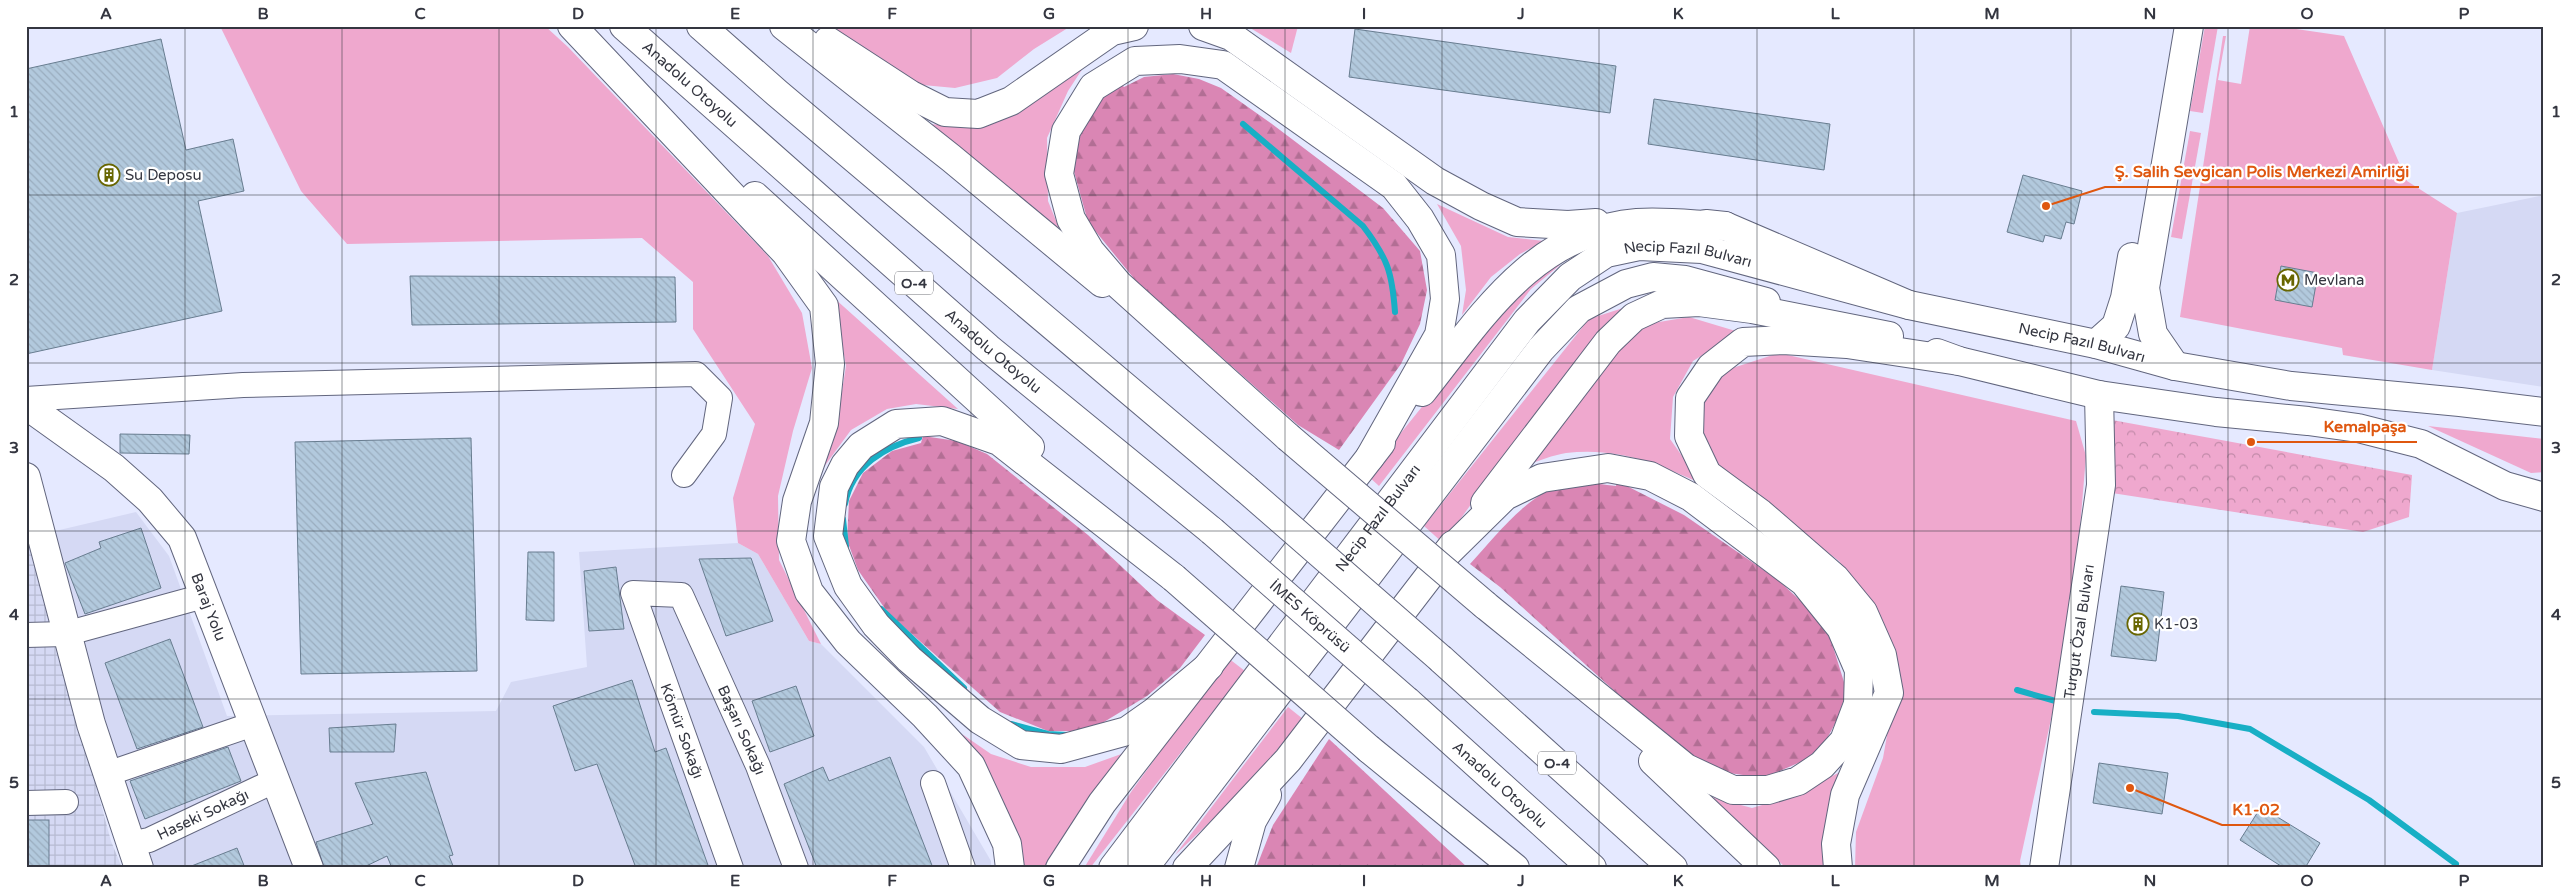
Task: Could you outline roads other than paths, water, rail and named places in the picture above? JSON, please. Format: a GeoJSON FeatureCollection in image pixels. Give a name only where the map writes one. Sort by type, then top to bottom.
{"type":"FeatureCollection","features":[{"type":"Feature","properties":{"kind":"main road"},"geometry":{"type":"LineString","coordinates":[[572,26],[786,253],[824,306],[830,364],[824,423],[797,502],[792,541],[809,592],[848,642],[925,716],[971,766],[1007,844],[1010,868]]}},
{"type":"Feature","properties":{"kind":"main road","name":"Anadolu Otoyolu"},"geometry":{"type":"LineString","coordinates":[[624,26],[988,348],[1212,531]]}},
{"type":"Feature","properties":{"kind":"main road","name":"O-4"},"geometry":{"type":"LineString","coordinates":[[701,26],[784,100],[1246,489],[1441,659],[1674,868]]}},
{"type":"Feature","properties":{"kind":"main road"},"geometry":{"type":"LineString","coordinates":[[784,26],[950,158],[1288,437],[1485,605],[1686,768],[1733,790],[1768,790],[1798,781],[1822,765],[1844,741],[1858,704],[1859,670],[1841,628],[1804,582],[1691,497],[1650,476],[1608,468],[1542,478],[1505,496],[1446,554]]}},
{"type":"Feature","properties":{"kind":"main road"},"geometry":{"type":"LineString","coordinates":[[805,26],[920,100],[944,112],[978,114],[1011,101],[1112,31],[1134,26]]}},
{"type":"Feature","properties":{"kind":"main road"},"geometry":{"type":"LineString","coordinates":[[1203,26],[1231,36],[1435,181],[1518,222],[1568,225],[1643,218],[1725,226],[1909,305]]}},
{"type":"Feature","properties":{"kind":"main road"},"geometry":{"type":"LineString","coordinates":[[2096,344],[2116,326],[2125,298],[2174,26]]}},
{"type":"Feature","properties":{"kind":"main road"},"geometry":{"type":"LineString","coordinates":[[2175,366],[2153,334],[2145,288],[2189,26]]}},
{"type":"Feature","properties":{"kind":"main road"},"geometry":{"type":"LineString","coordinates":[[591,47],[1174,578],[1369,749],[1515,868]]}},
{"type":"Feature","properties":{"kind":"main road"},"geometry":{"type":"LineString","coordinates":[[1288,437],[1119,285],[1090,251],[1071,219],[1059,174],[1066,131],[1093,88],[1136,61],[1180,59],[1223,65],[1394,186],[1420,219],[1441,255],[1445,299],[1439,336],[1370,458]]}},
{"type":"Feature","properties":{"kind":"main road"},"geometry":{"type":"LineString","coordinates":[[1060,868],[1102,803],[1497,298],[1536,261],[1569,242],[1605,230],[1637,223],[1725,226]]}},
{"type":"Feature","properties":{"kind":"main road","name":"Necip Fazıl Bulvarı"},"geometry":{"type":"LineString","coordinates":[[1113,868],[1527,322],[1570,277],[1606,254],[1639,246],[1702,249],[1909,305],[2096,344],[2175,366],[2291,386],[2544,412]]}},
{"type":"Feature","properties":{"kind":"main road","name":"Necip Fazıl Bulvarı"},"geometry":{"type":"LineString","coordinates":[[1144,868],[1541,349],[1579,309],[1626,284],[1653,277],[1685,280],[1889,336],[1959,361],[2100,395],[2216,412],[2308,420],[2358,428],[2421,444],[2505,486],[2544,498]]}},
{"type":"Feature","properties":{"kind":"main road"},"geometry":{"type":"LineString","coordinates":[[1187,868],[1288,760],[1608,342],[1634,317],[1662,304],[1699,302],[1752,309],[1889,336]]}},
{"type":"Feature","properties":{"kind":"main road"},"geometry":{"type":"LineString","coordinates":[[1838,868],[1836,844],[1845,795],[1889,693],[1882,655],[1863,612],[1835,578],[1760,513],[1707,474],[1689,436],[1690,398],[1711,367],[1743,342],[1782,340],[1847,344],[1959,361]]}},
{"type":"Feature","properties":{"kind":"main road","name":"Turgut Özal Bulvarı"},"geometry":{"type":"LineString","coordinates":[[2044,868],[2101,485],[2100,395]]}},
{"type":"Feature","properties":{"kind":"main road","name":"Baraj Yolu"},"geometry":{"type":"LineString","coordinates":[[26,406],[114,468],[150,500],[182,538],[309,868]]}},
{"type":"Feature","properties":{"kind":"main road"},"geometry":{"type":"LineString","coordinates":[[2510,407],[2544,419]]}},
{"type":"Feature","properties":{"kind":"main road"},"geometry":{"type":"LineString","coordinates":[[1174,578],[999,441],[942,421],[896,424],[861,446],[845,465],[834,487],[828,536],[848,586],[876,625],[909,658],[974,715],[1021,745],[1061,749],[1127,731],[1154,712],[1209,666]]}},
{"type":"Feature","properties":{"kind":"main road","name":"Haseki Sokağı"},"geometry":{"type":"LineString","coordinates":[[26,477],[65,634],[107,774],[135,856]]}},
{"type":"Feature","properties":{"kind":"main road"},"geometry":{"type":"LineString","coordinates":[[2505,486],[2544,483]]}},
{"type":"Feature","properties":{"kind":"main road","name":"İMES Köprüsü"},"geometry":{"type":"LineString","coordinates":[[1212,531],[1407,701]]}},
{"type":"Feature","properties":{"kind":"main road"},"geometry":{"type":"LineString","coordinates":[[1485,605],[1766,868]]}},
{"type":"Feature","properties":{"kind":"main road","name":"Anadolu Otoyolu"},"geometry":{"type":"LineString","coordinates":[[1407,701],[1592,868]]}},
{"type":"Feature","properties":{"kind":"main road"},"geometry":{"type":"LineString","coordinates":[[1369,749],[1494,868]]}},
{"type":"Feature","properties":{"kind":"main road"},"geometry":{"type":"LineString","coordinates":[[1239,868],[1252,821],[1288,760]]}},
{"type":"Feature","properties":{"kind":"street"},"geometry":{"type":"LineString","coordinates":[[26,399],[243,385],[696,374],[720,398],[714,434],[684,475]]}},
{"type":"Feature","properties":{"kind":"street","name":"Başarı Sokağı"},"geometry":{"type":"LineString","coordinates":[[633,593],[681,595],[758,766],[796,868]]}},
{"type":"Feature","properties":{"kind":"street","name":"Kömür Sokağı"},"geometry":{"type":"LineString","coordinates":[[633,593],[732,868]]}},
{"type":"Feature","properties":{"kind":"street"},"geometry":{"type":"LineString","coordinates":[[26,635],[65,634],[204,596]]}},
{"type":"Feature","properties":{"kind":"street"},"geometry":{"type":"LineString","coordinates":[[107,774],[253,724]]}},
{"type":"Feature","properties":{"kind":"street","name":"Haseki Sokağı"},"geometry":{"type":"LineString","coordinates":[[135,856],[149,840],[274,781]]}},
{"type":"Feature","properties":{"kind":"street"},"geometry":{"type":"LineString","coordinates":[[933,783],[963,868]]}},
{"type":"Feature","properties":{"kind":"street"},"geometry":{"type":"LineString","coordinates":[[26,803],[66,802]]}},
{"type":"Feature","properties":{"kind":"waterway"},"geometry":{"type":"LineString","coordinates":[[1243,124],[1363,226],[1378,248],[1387,266],[1395,312]]}},
{"type":"Feature","properties":{"kind":"waterway"},"geometry":{"type":"LineString","coordinates":[[845,504],[855,479],[872,460],[894,446],[919,438]]}},
{"type":"Feature","properties":{"kind":"waterway"},"geometry":{"type":"LineString","coordinates":[[843,519],[846,546]]}},
{"type":"Feature","properties":{"kind":"waterway"},"geometry":{"type":"LineString","coordinates":[[881,609],[964,688]]}},
{"type":"Feature","properties":{"kind":"waterway"},"geometry":{"type":"LineString","coordinates":[[2017,690],[2059,702]]}},
{"type":"Feature","properties":{"kind":"waterway"},"geometry":{"type":"LineString","coordinates":[[2094,712],[2178,716],[2250,729],[2369,800],[2456,864]]}},
{"type":"Feature","properties":{"kind":"waterway"},"geometry":{"type":"LineString","coordinates":[[1011,724],[1048,734],[1067,735]]}},
{"type":"Feature","properties":{"kind":"place","name":"Su Deposu"},"geometry":{"type":"Point","coordinates":[109,175]}},
{"type":"Feature","properties":{"kind":"place","name":"Ş. Salih Sevgican Polis Merkezi Amirliği"},"geometry":{"type":"Point","coordinates":[2046,206]}},
{"type":"Feature","properties":{"kind":"place","name":"Mevlana"},"geometry":{"type":"Point","coordinates":[2288,280]}},
{"type":"Feature","properties":{"kind":"place","name":"Kemalpaşa"},"geometry":{"type":"Point","coordinates":[2251,442]}},
{"type":"Feature","properties":{"kind":"place","name":"K1-03"},"geometry":{"type":"Point","coordinates":[2138,624]}},
{"type":"Feature","properties":{"kind":"place","name":"K1-02"},"geometry":{"type":"Point","coordinates":[2130,788]}}]}
